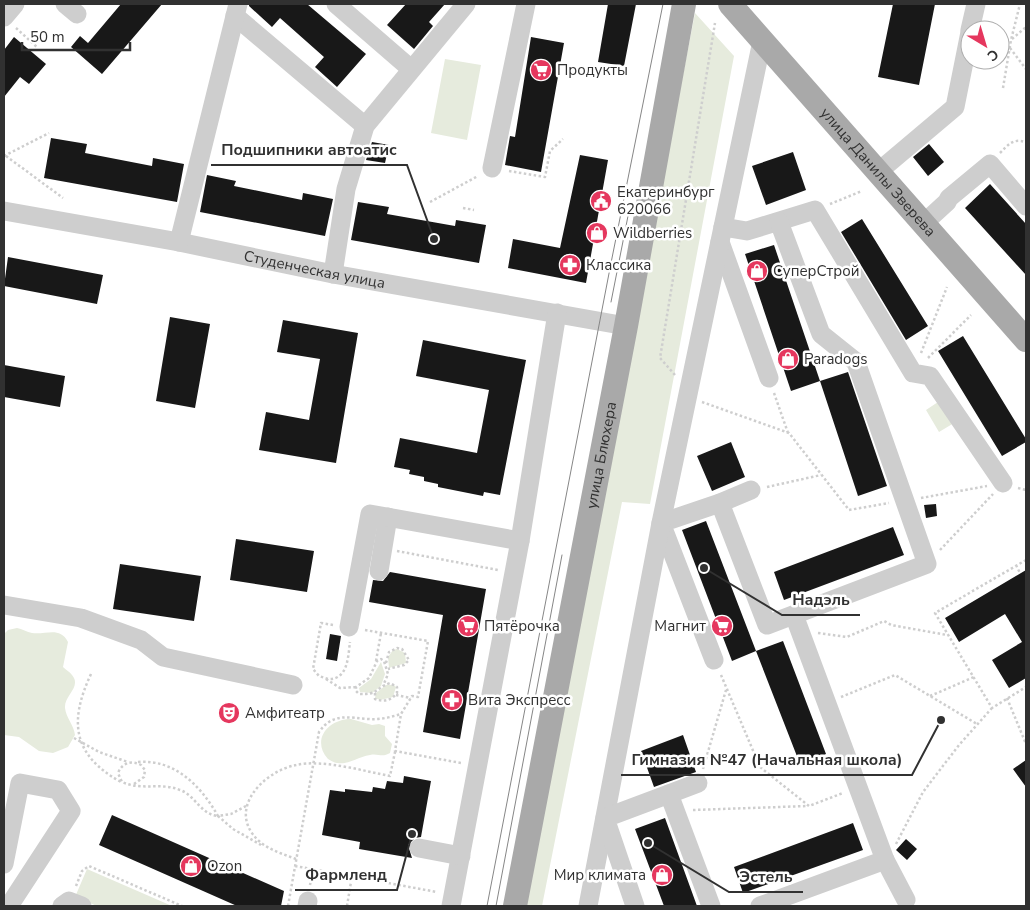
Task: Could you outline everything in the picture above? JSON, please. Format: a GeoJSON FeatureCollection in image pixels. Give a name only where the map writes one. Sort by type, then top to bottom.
{"type":"FeatureCollection","features":[{"type":"Feature","properties":{"kind":"main road","name":"улица Блюхера"},"geometry":{"type":"LineString","coordinates":[[515,906],[626,326],[684,4]]}},
{"type":"Feature","properties":{"kind":"main road","name":"улица Данилы Зверева"},"geometry":{"type":"LineString","coordinates":[[730,4],[1026,340]]}},
{"type":"Feature","properties":{"kind":"street"},"geometry":{"type":"LineString","coordinates":[[8,21],[16,4]]}},
{"type":"Feature","properties":{"kind":"street"},"geometry":{"type":"LineString","coordinates":[[336,4],[411,69]]}},
{"type":"Feature","properties":{"kind":"street"},"geometry":{"type":"LineString","coordinates":[[333,274],[346,189],[365,126],[466,4]]}},
{"type":"Feature","properties":{"kind":"street"},"geometry":{"type":"LineString","coordinates":[[492,168],[526,4]]}},
{"type":"Feature","properties":{"kind":"street"},"geometry":{"type":"LineString","coordinates":[[972,20],[976,4]]}},
{"type":"Feature","properties":{"kind":"street"},"geometry":{"type":"LineString","coordinates":[[179,242],[236,10],[365,126]]}},
{"type":"Feature","properties":{"kind":"street"},"geometry":{"type":"LineString","coordinates":[[588,906],[661,523],[762,41]]}},
{"type":"Feature","properties":{"kind":"street"},"geometry":{"type":"LineString","coordinates":[[878,172],[955,107],[962,70]]}},
{"type":"Feature","properties":{"kind":"street"},"geometry":{"type":"LineString","coordinates":[[923,224],[947,202],[948,198],[990,164],[1026,206]]}},
{"type":"Feature","properties":{"kind":"street"},"geometry":{"type":"LineString","coordinates":[[721,235],[780,222],[815,210],[913,374],[930,376],[1003,483]]}},
{"type":"Feature","properties":{"kind":"street","name":"Студенческая улица"},"geometry":{"type":"LineString","coordinates":[[4,211],[179,242],[333,274],[626,326]]}},
{"type":"Feature","properties":{"kind":"street"},"geometry":{"type":"LineString","coordinates":[[720,503],[767,625],[797,622],[927,564],[856,362],[821,334],[780,222]]}},
{"type":"Feature","properties":{"kind":"street"},"geometry":{"type":"LineString","coordinates":[[721,235],[772,387]]}},
{"type":"Feature","properties":{"kind":"street"},"geometry":{"type":"LineString","coordinates":[[451,906],[520,542],[557,313]]}},
{"type":"Feature","properties":{"kind":"street"},"geometry":{"type":"LineString","coordinates":[[661,523],[720,503],[751,490]]}},
{"type":"Feature","properties":{"kind":"street"},"geometry":{"type":"LineString","coordinates":[[351,628],[370,514],[520,542]]}},
{"type":"Feature","properties":{"kind":"street"},"geometry":{"type":"LineString","coordinates":[[379,570],[388,517]]}},
{"type":"Feature","properties":{"kind":"street"},"geometry":{"type":"LineString","coordinates":[[661,523],[714,660]]}},
{"type":"Feature","properties":{"kind":"street"},"geometry":{"type":"LineString","coordinates":[[4,605],[81,618],[141,640],[162,657],[293,685]]}},
{"type":"Feature","properties":{"kind":"street"},"geometry":{"type":"LineString","coordinates":[[797,622],[886,860],[906,900]]}},
{"type":"Feature","properties":{"kind":"street"},"geometry":{"type":"LineString","coordinates":[[4,864],[20,783],[58,790],[71,811],[8,906]]}},
{"type":"Feature","properties":{"kind":"street"},"geometry":{"type":"LineString","coordinates":[[605,818],[672,802],[698,783]]}},
{"type":"Feature","properties":{"kind":"street"},"geometry":{"type":"LineString","coordinates":[[672,802],[711,906]]}},
{"type":"Feature","properties":{"kind":"street"},"geometry":{"type":"LineString","coordinates":[[605,818],[635,906]]}},
{"type":"Feature","properties":{"kind":"street"},"geometry":{"type":"LineString","coordinates":[[419,848],[461,856]]}},
{"type":"Feature","properties":{"kind":"street"},"geometry":{"type":"LineString","coordinates":[[760,906],[886,860]]}},
{"type":"Feature","properties":{"kind":"path"},"geometry":{"type":"LineString","coordinates":[[1020,4],[1010,48],[1026,68]]}},
{"type":"Feature","properties":{"kind":"path"},"geometry":{"type":"LineString","coordinates":[[8,21],[38,48]]}},
{"type":"Feature","properties":{"kind":"path"},"geometry":{"type":"LineString","coordinates":[[660,358],[715,23]]}},
{"type":"Feature","properties":{"kind":"path"},"geometry":{"type":"LineString","coordinates":[[1011,40],[1026,27]]}},
{"type":"Feature","properties":{"kind":"path"},"geometry":{"type":"LineString","coordinates":[[1003,88],[1006,70]]}},
{"type":"Feature","properties":{"kind":"path"},"geometry":{"type":"LineString","coordinates":[[49,133],[5,156],[63,198]]}},
{"type":"Feature","properties":{"kind":"path"},"geometry":{"type":"LineString","coordinates":[[430,202],[492,168],[545,177],[550,151],[564,139]]}},
{"type":"Feature","properties":{"kind":"path"},"geometry":{"type":"LineString","coordinates":[[990,164],[1011,142],[1017,140],[1025,142]]}},
{"type":"Feature","properties":{"kind":"path"},"geometry":{"type":"LineString","coordinates":[[815,210],[862,191]]}},
{"type":"Feature","properties":{"kind":"path"},"geometry":{"type":"LineString","coordinates":[[463,208],[474,210]]}},
{"type":"Feature","properties":{"kind":"path"},"geometry":{"type":"LineString","coordinates":[[913,374],[947,287]]}},
{"type":"Feature","properties":{"kind":"path"},"geometry":{"type":"LineString","coordinates":[[913,374],[971,315]]}},
{"type":"Feature","properties":{"kind":"path"},"geometry":{"type":"LineString","coordinates":[[772,387],[789,434],[849,510],[1003,483],[1026,490]]}},
{"type":"Feature","properties":{"kind":"path"},"geometry":{"type":"LineString","coordinates":[[697,400],[789,434]]}},
{"type":"Feature","properties":{"kind":"path"},"geometry":{"type":"LineString","coordinates":[[751,490],[822,474]]}},
{"type":"Feature","properties":{"kind":"path"},"geometry":{"type":"LineString","coordinates":[[927,564],[1003,483]]}},
{"type":"Feature","properties":{"kind":"path"},"geometry":{"type":"LineString","coordinates":[[383,549],[514,573]]}},
{"type":"Feature","properties":{"kind":"path"},"geometry":{"type":"LineString","coordinates":[[992,708],[935,613],[1026,560]]}},
{"type":"Feature","properties":{"kind":"path"},"geometry":{"type":"LineString","coordinates":[[1016,565],[1020,573]]}},
{"type":"Feature","properties":{"kind":"path"},"geometry":{"type":"LineString","coordinates":[[797,622],[846,637],[884,621],[891,625],[948,635]]}},
{"type":"Feature","properties":{"kind":"path"},"geometry":{"type":"LineString","coordinates":[[374,693],[375,699],[380,701],[389,700],[396,695],[411,698],[418,697],[428,641],[321,623],[313,669],[340,688],[356,687],[369,678],[381,659],[386,666]]}},
{"type":"Feature","properties":{"kind":"path"},"geometry":{"type":"LineString","coordinates":[[325,678],[335,679],[345,670],[351,628]]}},
{"type":"Feature","properties":{"kind":"path"},"geometry":{"type":"LineString","coordinates":[[376,666],[381,633]]}},
{"type":"Feature","properties":{"kind":"path"},"geometry":{"type":"LineString","coordinates":[[383,686],[388,674],[386,666],[387,657],[392,649],[402,649],[408,656],[409,660],[404,665],[386,666]]}},
{"type":"Feature","properties":{"kind":"path"},"geometry":{"type":"LineString","coordinates":[[714,660],[760,767],[809,806]]}},
{"type":"Feature","properties":{"kind":"path"},"geometry":{"type":"LineString","coordinates":[[91,674],[81,696],[77,715],[82,743],[98,766],[122,782],[143,788],[163,787],[180,790],[193,798],[208,813],[218,816],[235,813],[247,806]]}},
{"type":"Feature","properties":{"kind":"path"},"geometry":{"type":"LineString","coordinates":[[826,703],[895,675],[977,724]]}},
{"type":"Feature","properties":{"kind":"path"},"geometry":{"type":"LineString","coordinates":[[930,696],[974,677]]}},
{"type":"Feature","properties":{"kind":"path"},"geometry":{"type":"LineString","coordinates":[[356,687],[356,691],[359,694],[374,693],[383,686],[395,684],[396,695]]}},
{"type":"Feature","properties":{"kind":"path"},"geometry":{"type":"LineString","coordinates":[[886,860],[908,825],[923,792],[977,724],[992,708],[1026,687]]}},
{"type":"Feature","properties":{"kind":"path"},"geometry":{"type":"LineString","coordinates":[[698,783],[726,689]]}},
{"type":"Feature","properties":{"kind":"path"},"geometry":{"type":"LineString","coordinates":[[268,847],[258,840],[248,827],[246,815],[247,806],[258,785],[274,772],[298,764],[314,763],[390,776],[401,714],[411,698]]}},
{"type":"Feature","properties":{"kind":"path"},"geometry":{"type":"LineString","coordinates":[[1007,698],[1026,744]]}},
{"type":"Feature","properties":{"kind":"path"},"geometry":{"type":"LineString","coordinates":[[288,906],[319,732],[335,718],[347,716],[372,720],[401,714]]}},
{"type":"Feature","properties":{"kind":"path"},"geometry":{"type":"LineString","coordinates":[[74,738],[106,755],[129,763]]}},
{"type":"Feature","properties":{"kind":"path"},"geometry":{"type":"LineString","coordinates":[[395,751],[461,763]]}},
{"type":"Feature","properties":{"kind":"path"},"geometry":{"type":"LineString","coordinates":[[122,782],[118,773],[122,767],[133,762],[156,762],[175,769],[195,785],[218,816],[233,830],[296,859]]}},
{"type":"Feature","properties":{"kind":"path"},"geometry":{"type":"LineString","coordinates":[[133,762],[141,765],[145,774],[141,780],[134,784]]}},
{"type":"Feature","properties":{"kind":"path"},"geometry":{"type":"LineString","coordinates":[[672,802],[809,806],[858,788]]}},
{"type":"Feature","properties":{"kind":"path"},"geometry":{"type":"LineString","coordinates":[[71,904],[82,871],[89,866],[182,906]]}},
{"type":"Feature","properties":{"kind":"path"},"geometry":{"type":"LineString","coordinates":[[295,866],[437,892]]}},
{"type":"Feature","properties":{"kind":"path"},"geometry":{"type":"LineString","coordinates":[[347,906],[352,876]]}},
{"type":"Feature","properties":{"kind":"shaded area"},"geometry":{"type":"Polygon","coordinates":[[[695,13],[734,56],[650,504],[622,502],[542,906],[522,906],[695,13]]]}},
{"type":"Feature","properties":{"kind":"shaded area"},"geometry":{"type":"Polygon","coordinates":[[[445,59],[481,65],[467,140],[431,133],[445,59]]]}},
{"type":"Feature","properties":{"kind":"shaded area"},"geometry":{"type":"Polygon","coordinates":[[[941,400],[954,423],[939,432],[926,410],[941,400]]]}},
{"type":"Feature","properties":{"kind":"shaded area"},"geometry":{"type":"Polygon","coordinates":[[[17,628],[32,633],[52,632],[61,634],[68,642],[63,667],[70,672],[75,679],[75,683],[65,703],[65,708],[75,735],[68,747],[53,753],[39,751],[19,737],[4,735],[4,634],[8,630],[17,628]]]}},
{"type":"Feature","properties":{"kind":"shaded area"},"geometry":{"type":"Polygon","coordinates":[[[397,649],[405,653],[406,663],[389,668],[388,657],[393,650],[397,649]]]}},
{"type":"Feature","properties":{"kind":"shaded area"},"geometry":{"type":"Polygon","coordinates":[[[381,662],[385,674],[381,686],[372,693],[360,692],[359,688],[371,679],[381,662]]]}},
{"type":"Feature","properties":{"kind":"shaded area"},"geometry":{"type":"Polygon","coordinates":[[[386,685],[394,685],[396,687],[393,697],[380,700],[375,698],[376,693],[386,685]]]}},
{"type":"Feature","properties":{"kind":"shaded area"},"geometry":{"type":"Polygon","coordinates":[[[351,719],[372,725],[379,724],[385,726],[385,736],[392,744],[390,753],[365,756],[344,763],[328,759],[321,745],[324,732],[335,723],[351,719]]]}},
{"type":"Feature","properties":{"kind":"shaded area"},"geometry":{"type":"Polygon","coordinates":[[[87,869],[172,906],[97,906],[75,897],[87,869]]]}},
{"type":"Feature","properties":{"kind":"building"},"geometry":{"type":"Polygon","coordinates":[[[121,4],[162,4],[102,74],[71,47],[80,36],[88,43],[121,4]]]}},
{"type":"Feature","properties":{"kind":"building"},"geometry":{"type":"Polygon","coordinates":[[[249,4],[307,4],[366,54],[337,87],[315,67],[324,57],[280,18],[272,27],[249,4]]]}},
{"type":"Feature","properties":{"kind":"building"},"geometry":{"type":"Polygon","coordinates":[[[406,4],[445,4],[429,22],[433,26],[414,49],[387,25],[406,4]]]}},
{"type":"Feature","properties":{"kind":"building"},"geometry":{"type":"Polygon","coordinates":[[[608,4],[636,4],[624,66],[598,62],[608,4]]]}},
{"type":"Feature","properties":{"kind":"building"},"geometry":{"type":"Polygon","coordinates":[[[893,4],[935,4],[919,85],[878,77],[893,4]]]}},
{"type":"Feature","properties":{"kind":"building"},"geometry":{"type":"Polygon","coordinates":[[[14,37],[46,64],[29,84],[20,77],[4,97],[4,50],[14,37]]]}},
{"type":"Feature","properties":{"kind":"building"},"geometry":{"type":"Polygon","coordinates":[[[531,37],[564,43],[541,172],[505,165],[510,136],[515,137],[531,37]]]}},
{"type":"Feature","properties":{"kind":"building"},"geometry":{"type":"Polygon","coordinates":[[[51,138],[87,144],[85,153],[152,166],[153,158],[184,164],[177,202],[44,178],[51,138]]]}},
{"type":"Feature","properties":{"kind":"building"},"geometry":{"type":"Polygon","coordinates":[[[372,142],[389,145],[385,163],[366,160],[372,142]]]}},
{"type":"Feature","properties":{"kind":"building"},"geometry":{"type":"Polygon","coordinates":[[[929,144],[944,162],[928,176],[913,157],[929,144]]]}},
{"type":"Feature","properties":{"kind":"building"},"geometry":{"type":"Polygon","coordinates":[[[793,152],[806,190],[766,205],[752,166],[793,152]]]}},
{"type":"Feature","properties":{"kind":"building"},"geometry":{"type":"Polygon","coordinates":[[[580,155],[608,160],[586,283],[508,268],[513,239],[560,248],[580,155]]]}},
{"type":"Feature","properties":{"kind":"building"},"geometry":{"type":"Polygon","coordinates":[[[207,175],[236,181],[234,186],[302,200],[303,193],[333,199],[325,236],[200,212],[207,175]]]}},
{"type":"Feature","properties":{"kind":"building"},"geometry":{"type":"Polygon","coordinates":[[[990,184],[1026,224],[1026,275],[965,208],[990,184]]]}},
{"type":"Feature","properties":{"kind":"building"},"geometry":{"type":"Polygon","coordinates":[[[358,202],[389,207],[387,214],[455,226],[456,220],[486,225],[479,263],[351,240],[358,202]]]}},
{"type":"Feature","properties":{"kind":"building"},"geometry":{"type":"Polygon","coordinates":[[[862,219],[928,326],[906,340],[841,232],[862,219]]]}},
{"type":"Feature","properties":{"kind":"building"},"geometry":{"type":"Polygon","coordinates":[[[774,245],[820,381],[791,391],[745,254],[774,245]]]}},
{"type":"Feature","properties":{"kind":"building"},"geometry":{"type":"Polygon","coordinates":[[[8,257],[103,275],[97,304],[4,286],[8,257]]]}},
{"type":"Feature","properties":{"kind":"building"},"geometry":{"type":"Polygon","coordinates":[[[170,317],[210,324],[195,408],[156,401],[170,317]]]}},
{"type":"Feature","properties":{"kind":"building"},"geometry":{"type":"Polygon","coordinates":[[[283,320],[358,333],[336,463],[259,450],[266,412],[309,420],[320,359],[277,352],[283,320]]]}},
{"type":"Feature","properties":{"kind":"building"},"geometry":{"type":"Polygon","coordinates":[[[963,336],[1026,439],[1026,442],[1002,456],[938,351],[963,336]]]}},
{"type":"Feature","properties":{"kind":"building"},"geometry":{"type":"Polygon","coordinates":[[[423,340],[526,360],[500,495],[484,492],[483,496],[438,487],[438,484],[424,481],[424,477],[409,474],[410,470],[394,467],[400,438],[477,453],[489,390],[416,376],[423,340]]]}},
{"type":"Feature","properties":{"kind":"building"},"geometry":{"type":"Polygon","coordinates":[[[4,365],[65,376],[60,407],[4,397],[4,365]]]}},
{"type":"Feature","properties":{"kind":"building"},"geometry":{"type":"Polygon","coordinates":[[[848,372],[887,486],[858,496],[820,381],[848,372]]]}},
{"type":"Feature","properties":{"kind":"building"},"geometry":{"type":"Polygon","coordinates":[[[731,442],[745,477],[712,491],[697,456],[731,442]]]}},
{"type":"Feature","properties":{"kind":"building"},"geometry":{"type":"Polygon","coordinates":[[[936,504],[937,516],[926,518],[924,505],[936,504]]]}},
{"type":"Feature","properties":{"kind":"building"},"geometry":{"type":"Polygon","coordinates":[[[706,521],[756,651],[732,661],[682,530],[706,521]]]}},
{"type":"Feature","properties":{"kind":"building"},"geometry":{"type":"Polygon","coordinates":[[[893,527],[904,555],[784,600],[774,572],[893,527]]]}},
{"type":"Feature","properties":{"kind":"building"},"geometry":{"type":"Polygon","coordinates":[[[236,539],[314,551],[307,592],[230,580],[236,539]]]}},
{"type":"Feature","properties":{"kind":"building"},"geometry":{"type":"Polygon","coordinates":[[[120,564],[201,576],[194,621],[113,609],[120,564]]]}},
{"type":"Feature","properties":{"kind":"building"},"geometry":{"type":"Polygon","coordinates":[[[1026,570],[1026,678],[1009,688],[992,660],[1022,642],[1005,614],[959,642],[945,618],[1026,570]]]}},
{"type":"Feature","properties":{"kind":"building"},"geometry":{"type":"Polygon","coordinates":[[[390,572],[486,589],[460,739],[423,732],[443,615],[369,602],[373,580],[383,581],[390,572]]]}},
{"type":"Feature","properties":{"kind":"building"},"geometry":{"type":"Polygon","coordinates":[[[330,634],[341,636],[337,661],[326,659],[330,634]]]}},
{"type":"Feature","properties":{"kind":"building"},"geometry":{"type":"Polygon","coordinates":[[[783,641],[826,754],[800,764],[756,651],[783,641]]]}},
{"type":"Feature","properties":{"kind":"building"},"geometry":{"type":"Polygon","coordinates":[[[683,735],[696,772],[654,787],[641,751],[683,735]]]}},
{"type":"Feature","properties":{"kind":"building"},"geometry":{"type":"Polygon","coordinates":[[[1026,760],[1026,787],[1013,769],[1026,760]]]}},
{"type":"Feature","properties":{"kind":"building"},"geometry":{"type":"Polygon","coordinates":[[[404,776],[431,781],[421,837],[415,838],[408,845],[412,858],[359,849],[360,842],[322,835],[330,790],[345,792],[345,789],[372,792],[373,787],[385,789],[387,781],[403,783],[404,776]]]}},
{"type":"Feature","properties":{"kind":"building"},"geometry":{"type":"Polygon","coordinates":[[[112,815],[284,891],[281,906],[237,906],[99,845],[112,815]]]}},
{"type":"Feature","properties":{"kind":"building"},"geometry":{"type":"Polygon","coordinates":[[[665,818],[697,906],[664,906],[635,829],[665,818]]]}},
{"type":"Feature","properties":{"kind":"building"},"geometry":{"type":"Polygon","coordinates":[[[853,823],[863,850],[743,893],[734,867],[853,823]]]}},
{"type":"Feature","properties":{"kind":"building"},"geometry":{"type":"Polygon","coordinates":[[[906,839],[917,849],[907,860],[896,850],[906,839]]]}},
{"type":"Feature","properties":{"kind":"tram line"},"geometry":{"type":"LineString","coordinates":[[487,906],[663,4]]}},
{"type":"Feature","properties":{"kind":"tram line"},"geometry":{"type":"LineString","coordinates":[[611,302],[629,211]]}},
{"type":"Feature","properties":{"kind":"tram line"},"geometry":{"type":"LineString","coordinates":[[496,906],[562,555]]}},
{"type":"Feature","properties":{"kind":"place","name":"Продукты"},"geometry":{"type":"Point","coordinates":[541,70]}},
{"type":"Feature","properties":{"kind":"place","name":"Екатеринбург 620066"},"geometry":{"type":"Point","coordinates":[601,201]}},
{"type":"Feature","properties":{"kind":"place","name":"Wildberries"},"geometry":{"type":"Point","coordinates":[597,233]}},
{"type":"Feature","properties":{"kind":"place","name":"Подшипники автоатис"},"geometry":{"type":"Point","coordinates":[434,239]}},
{"type":"Feature","properties":{"kind":"place","name":"Классика"},"geometry":{"type":"Point","coordinates":[570,265]}},
{"type":"Feature","properties":{"kind":"place","name":"СуперСтрой"},"geometry":{"type":"Point","coordinates":[757,271]}},
{"type":"Feature","properties":{"kind":"place","name":"Paradogs"},"geometry":{"type":"Point","coordinates":[788,359]}},
{"type":"Feature","properties":{"kind":"place","name":"Надэль"},"geometry":{"type":"Point","coordinates":[704,568]}},
{"type":"Feature","properties":{"kind":"place","name":"Пятёрочка"},"geometry":{"type":"Point","coordinates":[468,626]}},
{"type":"Feature","properties":{"kind":"place","name":"Магнит"},"geometry":{"type":"Point","coordinates":[722,626]}},
{"type":"Feature","properties":{"kind":"place","name":"Вита Экспресс"},"geometry":{"type":"Point","coordinates":[452,700]}},
{"type":"Feature","properties":{"kind":"place","name":"Амфитеатр"},"geometry":{"type":"Point","coordinates":[229,713]}},
{"type":"Feature","properties":{"kind":"place","name":"Гимназия №47 (Начальная школа)"},"geometry":{"type":"Point","coordinates":[941,720]}},
{"type":"Feature","properties":{"kind":"place","name":"Фармленд"},"geometry":{"type":"Point","coordinates":[412,834]}},
{"type":"Feature","properties":{"kind":"place","name":"Эстель"},"geometry":{"type":"Point","coordinates":[648,843]}},
{"type":"Feature","properties":{"kind":"place","name":"Ozon"},"geometry":{"type":"Point","coordinates":[191,866]}},
{"type":"Feature","properties":{"kind":"place","name":"Мир климата"},"geometry":{"type":"Point","coordinates":[662,875]}}]}
